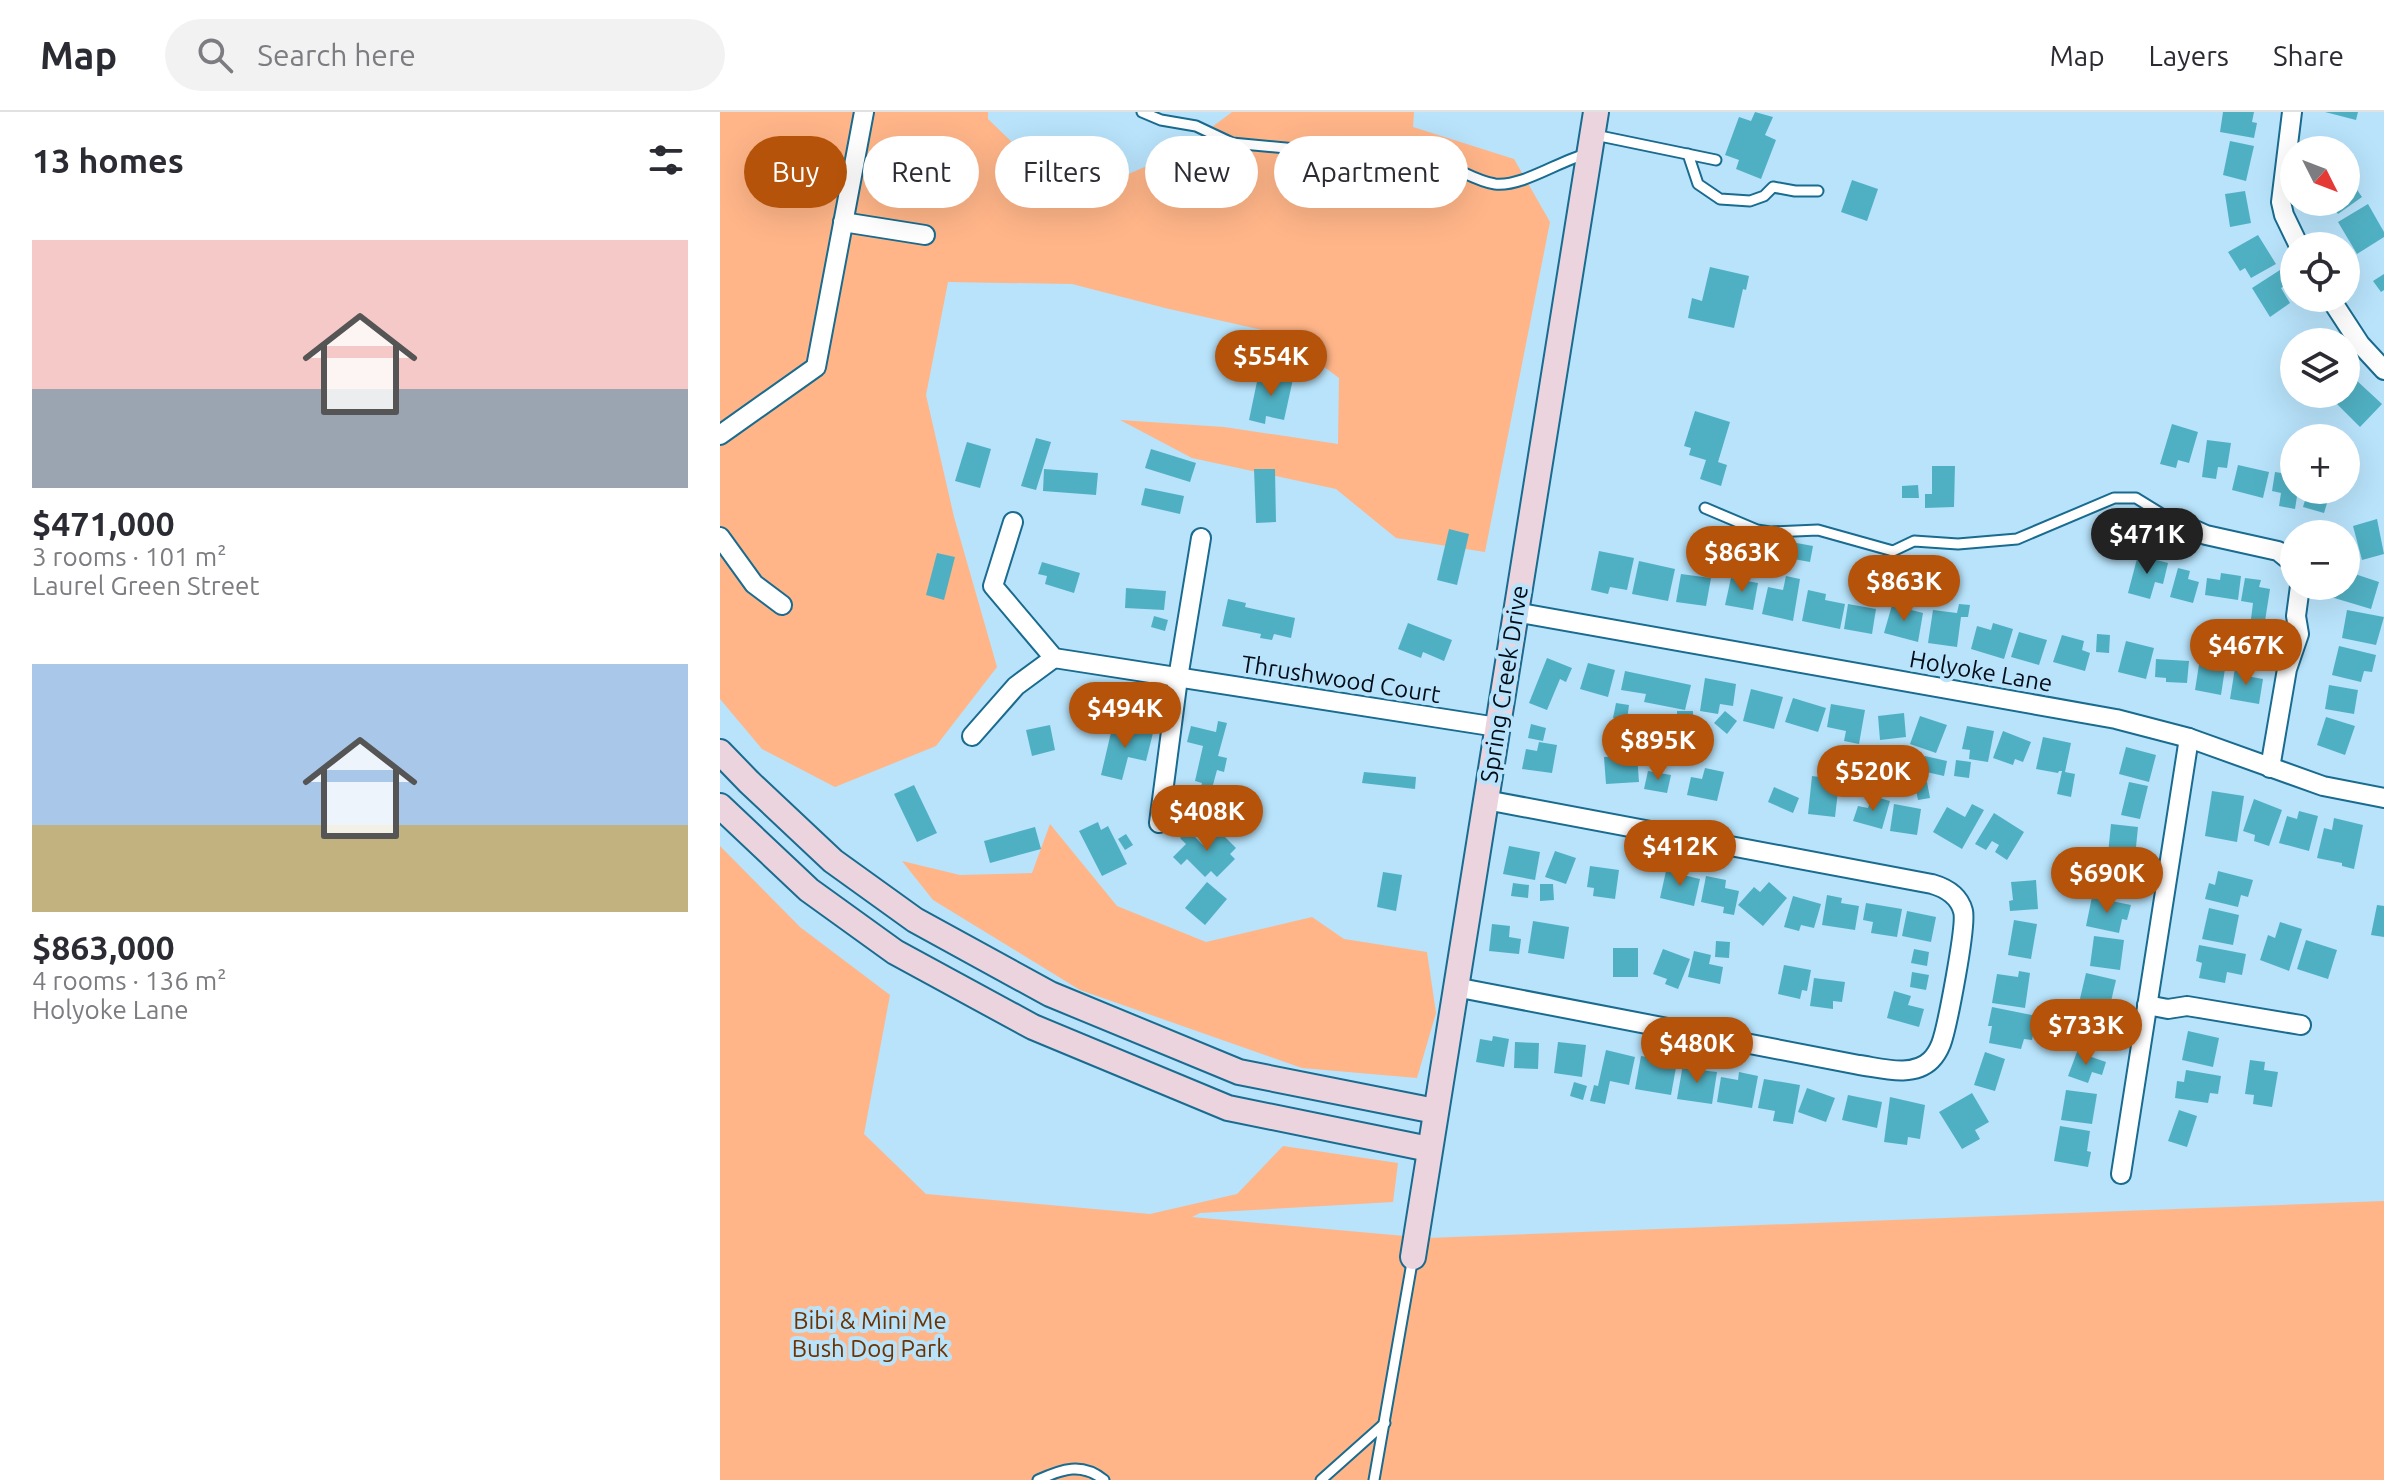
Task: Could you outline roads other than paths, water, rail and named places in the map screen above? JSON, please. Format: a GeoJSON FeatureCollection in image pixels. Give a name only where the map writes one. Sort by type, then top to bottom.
{"type":"FeatureCollection","features":[{"type":"Feature","properties":{"kind":"street"},"geometry":{"type":"LineString","coordinates":[[720,435],[816,367],[864,112]]}},
{"type":"Feature","properties":{"kind":"street"},"geometry":{"type":"LineString","coordinates":[[2292,112],[2281,202],[2292,232]]}},
{"type":"Feature","properties":{"kind":"street","name":"Spring Creek Drive"},"geometry":{"type":"LineString","coordinates":[[1413,1257],[1592,133]]}},
{"type":"Feature","properties":{"kind":"street"},"geometry":{"type":"LineString","coordinates":[[843,222],[925,235]]}},
{"type":"Feature","properties":{"kind":"street"},"geometry":{"type":"LineString","coordinates":[[2339,312],[2360,344],[2384,370]]}},
{"type":"Feature","properties":{"kind":"street"},"geometry":{"type":"LineString","coordinates":[[2170,519],[2206,535],[2280,553]]}},
{"type":"Feature","properties":{"kind":"street"},"geometry":{"type":"LineString","coordinates":[[972,736],[1016,686],[1054,658],[993,586],[1013,522]]}},
{"type":"Feature","properties":{"kind":"street"},"geometry":{"type":"LineString","coordinates":[[720,537],[754,584],[782,605]]}},
{"type":"Feature","properties":{"kind":"street"},"geometry":{"type":"LineString","coordinates":[[1159,823],[1201,538]]}},
{"type":"Feature","properties":{"kind":"street"},"geometry":{"type":"LineString","coordinates":[[2270,768],[2287,669],[2299,634],[2296,616],[2298,600]]}},
{"type":"Feature","properties":{"kind":"street","name":"Holyoke Lane"},"geometry":{"type":"LineString","coordinates":[[1515,612],[2116,719],[2189,738],[2323,786],[2384,798]]}},
{"type":"Feature","properties":{"kind":"street","name":"Thrushwood Court"},"geometry":{"type":"LineString","coordinates":[[1054,658],[1497,727]]}},
{"type":"Feature","properties":{"kind":"street"},"geometry":{"type":"LineString","coordinates":[[2121,1174],[2189,738]]}},
{"type":"Feature","properties":{"kind":"street"},"geometry":{"type":"LineString","coordinates":[[720,752],[845,869],[915,920],[1050,994],[1239,1072],[1435,1111]]}},
{"type":"Feature","properties":{"kind":"street"},"geometry":{"type":"LineString","coordinates":[[1455,987],[1895,1070],[1909,1070],[1930,1062],[1940,1045],[1964,925],[1963,910],[1955,896],[1945,888],[1486,800]]}},
{"type":"Feature","properties":{"kind":"street"},"geometry":{"type":"LineString","coordinates":[[720,806],[809,890],[895,952],[1033,1027],[1228,1108],[1429,1149]]}},
{"type":"Feature","properties":{"kind":"street"},"geometry":{"type":"LineString","coordinates":[[2147,1005],[2168,1009],[2187,1006],[2301,1025]]}},
{"type":"Feature","properties":{"kind":"lane"},"geometry":{"type":"LineString","coordinates":[[1142,112],[1161,120],[1196,126],[1232,143],[1435,162],[1452,165],[1493,184],[1511,184],[1568,159],[1592,133],[1716,160]]}},
{"type":"Feature","properties":{"kind":"lane"},"geometry":{"type":"LineString","coordinates":[[1688,154],[1698,184],[1720,199],[1750,201],[1764,196],[1773,187],[1818,191]]}},
{"type":"Feature","properties":{"kind":"lane"},"geometry":{"type":"LineString","coordinates":[[1705,508],[1757,530],[1818,530],[1893,551],[1914,541],[1958,544],[2017,539],[2114,498],[2136,498],[2170,519]]}},
{"type":"Feature","properties":{"kind":"lane"},"geometry":{"type":"LineString","coordinates":[[1374,1480],[1413,1257]]}},
{"type":"Feature","properties":{"kind":"lane"},"geometry":{"type":"LineString","coordinates":[[1321,1480],[1385,1423]]}},
{"type":"Feature","properties":{"kind":"lane"},"geometry":{"type":"LineString","coordinates":[[1038,1480],[1068,1468],[1079,1468],[1104,1480]]}},
{"type":"Feature","properties":{"kind":"park label","name":"Bibi & Mini Me Bush Dog Park"},"geometry":{"type":"Point","coordinates":[870,1334]}}]}
